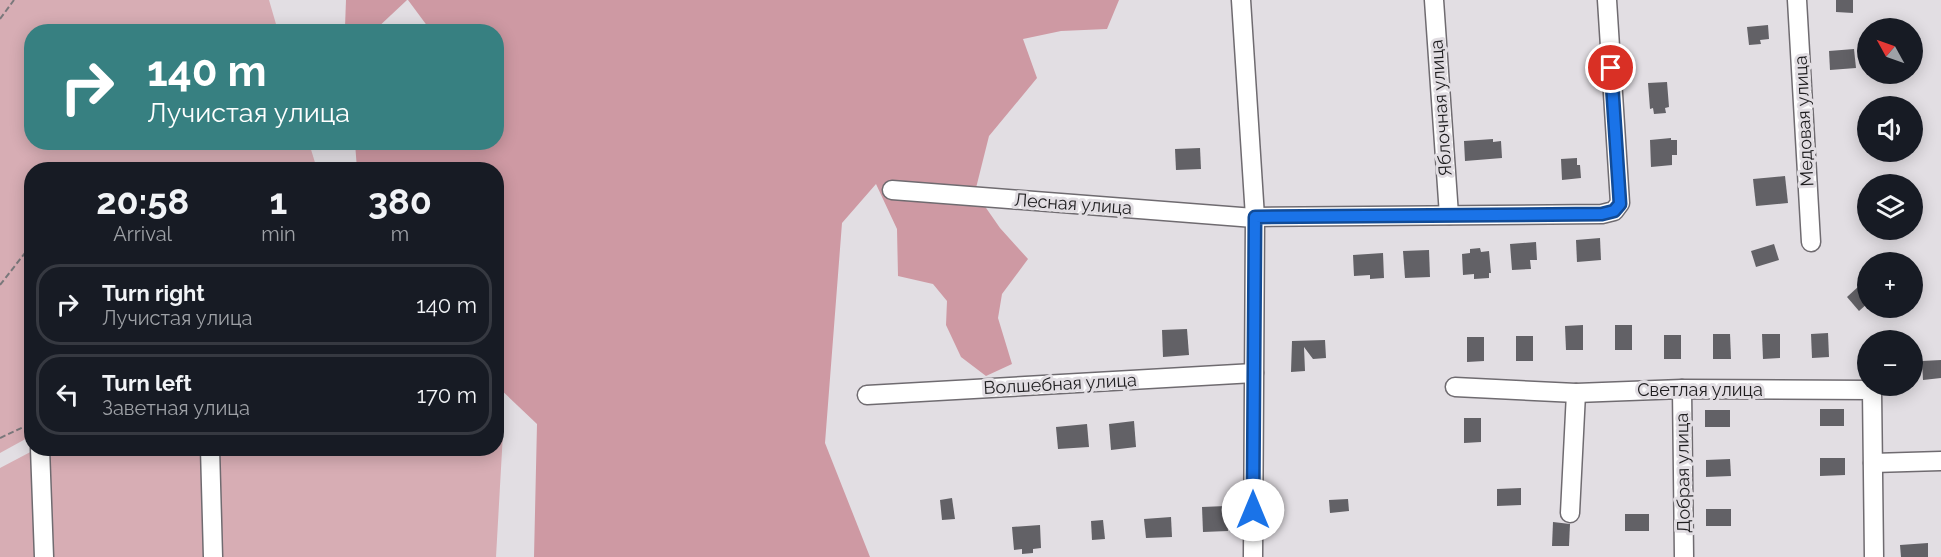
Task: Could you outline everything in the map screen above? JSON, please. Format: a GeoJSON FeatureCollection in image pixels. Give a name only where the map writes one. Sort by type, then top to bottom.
{"type":"FeatureCollection","features":[{"type":"Feature","properties":{"kind":"street"},"geometry":{"type":"LineString","coordinates":[[1241,0],[1254,217],[1254,373],[1248,557]]}},
{"type":"Feature","properties":{"kind":"street","name":"Яблочная улица"},"geometry":{"type":"LineString","coordinates":[[1434,0],[1449,215]]}},
{"type":"Feature","properties":{"kind":"street","name":"Лесная улица"},"geometry":{"type":"LineString","coordinates":[[892,190],[1254,217],[1602,214],[1614,211],[1620,204],[1606,0]]}},
{"type":"Feature","properties":{"kind":"street","name":"Медовая улица"},"geometry":{"type":"LineString","coordinates":[[1797,0],[1811,242]]}},
{"type":"Feature","properties":{"kind":"street","name":"Волшебная улица"},"geometry":{"type":"LineString","coordinates":[[867,395],[1254,373]]}},
{"type":"Feature","properties":{"kind":"street","name":"Светлая улица"},"geometry":{"type":"LineString","coordinates":[[1455,387],[1576,393],[1682,389],[1872,390],[1873,463]]}},
{"type":"Feature","properties":{"kind":"street","name":"Добрая улица"},"geometry":{"type":"LineString","coordinates":[[1682,389],[1684,557]]}},
{"type":"Feature","properties":{"kind":"street"},"geometry":{"type":"LineString","coordinates":[[1570,513],[1576,393]]}},
{"type":"Feature","properties":{"kind":"street"},"geometry":{"type":"LineString","coordinates":[[40,456],[44,557]]}},
{"type":"Feature","properties":{"kind":"street"},"geometry":{"type":"LineString","coordinates":[[210,456],[213,557]]}},
{"type":"Feature","properties":{"kind":"street"},"geometry":{"type":"LineString","coordinates":[[1874,557],[1873,463],[1941,461]]}},
{"type":"Feature","properties":{"kind":"path"},"geometry":{"type":"LineString","coordinates":[[0,19],[14,0]]}},
{"type":"Feature","properties":{"kind":"path"},"geometry":{"type":"LineString","coordinates":[[0,285],[24,254]]}},
{"type":"Feature","properties":{"kind":"path"},"geometry":{"type":"LineString","coordinates":[[0,438],[24,427]]}},
{"type":"Feature","properties":{"kind":"shaded area"},"geometry":{"type":"Polygon","coordinates":[[[0,0],[269,0],[276,24],[24,24],[24,150],[311,150],[315,162],[24,162],[24,440],[0,453],[0,0]]]}},
{"type":"Feature","properties":{"kind":"shaded area"},"geometry":{"type":"Polygon","coordinates":[[[346,0],[407,0],[381,24],[345,24],[346,0]]]}},
{"type":"Feature","properties":{"kind":"shaded area"},"geometry":{"type":"Polygon","coordinates":[[[408,0],[1119,0],[1107,29],[1061,31],[1023,39],[1037,78],[989,136],[975,192],[1000,228],[1028,259],[1002,294],[998,318],[1012,364],[986,376],[961,357],[946,325],[947,301],[933,284],[898,276],[897,229],[876,184],[842,223],[825,443],[870,557],[534,557],[537,424],[504,393],[504,162],[356,162],[356,150],[504,150],[504,24],[426,24],[408,0]]]}},
{"type":"Feature","properties":{"kind":"shaded area"},"geometry":{"type":"Polygon","coordinates":[[[24,455],[502,456],[496,557],[0,557],[0,468],[24,455]]]}},
{"type":"Feature","properties":{"kind":"building"},"geometry":{"type":"Polygon","coordinates":[[[1836,0],[1853,0],[1853,13],[1836,12],[1836,0]]]}},
{"type":"Feature","properties":{"kind":"building"},"geometry":{"type":"Polygon","coordinates":[[[1768,25],[1769,39],[1760,40],[1761,44],[1749,45],[1747,27],[1768,25]]]}},
{"type":"Feature","properties":{"kind":"building"},"geometry":{"type":"Polygon","coordinates":[[[1854,49],[1856,68],[1830,70],[1829,51],[1854,49]]]}},
{"type":"Feature","properties":{"kind":"building"},"geometry":{"type":"Polygon","coordinates":[[[1667,82],[1669,107],[1665,108],[1666,113],[1654,114],[1653,108],[1650,109],[1648,83],[1667,82]]]}},
{"type":"Feature","properties":{"kind":"building"},"geometry":{"type":"Polygon","coordinates":[[[1671,138],[1671,140],[1677,140],[1677,155],[1672,155],[1672,165],[1651,167],[1650,140],[1671,138]]]}},
{"type":"Feature","properties":{"kind":"building"},"geometry":{"type":"Polygon","coordinates":[[[1493,139],[1493,142],[1501,141],[1502,158],[1465,161],[1464,141],[1493,139]]]}},
{"type":"Feature","properties":{"kind":"building"},"geometry":{"type":"Polygon","coordinates":[[[1200,148],[1201,169],[1176,170],[1175,149],[1200,148]]]}},
{"type":"Feature","properties":{"kind":"building"},"geometry":{"type":"Polygon","coordinates":[[[1577,158],[1581,178],[1562,180],[1561,159],[1577,158]]]}},
{"type":"Feature","properties":{"kind":"building"},"geometry":{"type":"Polygon","coordinates":[[[1785,176],[1788,203],[1756,206],[1753,179],[1785,176]]]}},
{"type":"Feature","properties":{"kind":"building"},"geometry":{"type":"Polygon","coordinates":[[[1600,238],[1601,260],[1577,262],[1576,240],[1600,238]]]}},
{"type":"Feature","properties":{"kind":"building"},"geometry":{"type":"Polygon","coordinates":[[[1536,242],[1537,260],[1530,260],[1531,269],[1512,270],[1510,244],[1536,242]]]}},
{"type":"Feature","properties":{"kind":"building"},"geometry":{"type":"Polygon","coordinates":[[[1774,244],[1779,260],[1756,267],[1751,251],[1774,244]]]}},
{"type":"Feature","properties":{"kind":"building"},"geometry":{"type":"Polygon","coordinates":[[[1480,248],[1481,252],[1489,251],[1491,273],[1489,273],[1489,278],[1474,279],[1474,274],[1463,275],[1462,254],[1470,253],[1470,249],[1480,248]]]}},
{"type":"Feature","properties":{"kind":"building"},"geometry":{"type":"Polygon","coordinates":[[[1429,250],[1430,277],[1405,278],[1403,251],[1429,250]]]}},
{"type":"Feature","properties":{"kind":"building"},"geometry":{"type":"Polygon","coordinates":[[[1383,253],[1384,278],[1370,279],[1370,275],[1354,276],[1353,255],[1383,253]]]}},
{"type":"Feature","properties":{"kind":"building"},"geometry":{"type":"Polygon","coordinates":[[[1857,288],[1857,309],[1847,297],[1857,288]]]}},
{"type":"Feature","properties":{"kind":"building"},"geometry":{"type":"Polygon","coordinates":[[[1583,325],[1583,350],[1566,350],[1565,326],[1583,325]]]}},
{"type":"Feature","properties":{"kind":"building"},"geometry":{"type":"Polygon","coordinates":[[[1615,325],[1632,325],[1632,350],[1615,350],[1615,325]]]}},
{"type":"Feature","properties":{"kind":"building"},"geometry":{"type":"Polygon","coordinates":[[[1187,329],[1189,355],[1163,357],[1162,330],[1187,329]]]}},
{"type":"Feature","properties":{"kind":"building"},"geometry":{"type":"Polygon","coordinates":[[[1828,333],[1829,357],[1812,358],[1811,334],[1828,333]]]}},
{"type":"Feature","properties":{"kind":"building"},"geometry":{"type":"Polygon","coordinates":[[[1713,334],[1730,334],[1731,359],[1713,359],[1713,334]]]}},
{"type":"Feature","properties":{"kind":"building"},"geometry":{"type":"Polygon","coordinates":[[[1762,334],[1780,334],[1780,358],[1763,359],[1762,334]]]}},
{"type":"Feature","properties":{"kind":"building"},"geometry":{"type":"Polygon","coordinates":[[[1664,335],[1681,335],[1681,359],[1664,359],[1664,335]]]}},
{"type":"Feature","properties":{"kind":"building"},"geometry":{"type":"Polygon","coordinates":[[[1516,336],[1533,336],[1533,361],[1516,361],[1516,336]]]}},
{"type":"Feature","properties":{"kind":"building"},"geometry":{"type":"Polygon","coordinates":[[[1467,337],[1484,337],[1484,361],[1467,362],[1467,337]]]}},
{"type":"Feature","properties":{"kind":"building"},"geometry":{"type":"Polygon","coordinates":[[[1325,340],[1326,358],[1313,359],[1304,347],[1305,371],[1291,372],[1292,341],[1325,340]]]}},
{"type":"Feature","properties":{"kind":"building"},"geometry":{"type":"Polygon","coordinates":[[[1941,360],[1941,378],[1923,380],[1923,361],[1941,360]]]}},
{"type":"Feature","properties":{"kind":"building"},"geometry":{"type":"Polygon","coordinates":[[[1820,409],[1844,409],[1844,426],[1820,426],[1820,409]]]}},
{"type":"Feature","properties":{"kind":"building"},"geometry":{"type":"Polygon","coordinates":[[[1705,410],[1730,410],[1730,427],[1705,427],[1705,410]]]}},
{"type":"Feature","properties":{"kind":"building"},"geometry":{"type":"Polygon","coordinates":[[[1464,418],[1481,418],[1481,442],[1464,443],[1464,418]]]}},
{"type":"Feature","properties":{"kind":"building"},"geometry":{"type":"Polygon","coordinates":[[[1134,421],[1136,447],[1111,450],[1109,424],[1134,421]]]}},
{"type":"Feature","properties":{"kind":"building"},"geometry":{"type":"Polygon","coordinates":[[[1087,424],[1089,447],[1058,449],[1056,427],[1087,424]]]}},
{"type":"Feature","properties":{"kind":"building"},"geometry":{"type":"Polygon","coordinates":[[[1820,458],[1845,458],[1845,475],[1820,476],[1820,458]]]}},
{"type":"Feature","properties":{"kind":"building"},"geometry":{"type":"Polygon","coordinates":[[[1730,459],[1731,476],[1706,477],[1706,460],[1730,459]]]}},
{"type":"Feature","properties":{"kind":"building"},"geometry":{"type":"Polygon","coordinates":[[[1521,488],[1521,505],[1497,506],[1497,489],[1521,488]]]}},
{"type":"Feature","properties":{"kind":"building"},"geometry":{"type":"Polygon","coordinates":[[[952,498],[955,519],[942,520],[940,500],[952,498]]]}},
{"type":"Feature","properties":{"kind":"building"},"geometry":{"type":"Polygon","coordinates":[[[1348,499],[1349,511],[1330,513],[1329,500],[1348,499]]]}},
{"type":"Feature","properties":{"kind":"building"},"geometry":{"type":"Polygon","coordinates":[[[1226,506],[1228,531],[1203,532],[1202,507],[1226,506]]]}},
{"type":"Feature","properties":{"kind":"building"},"geometry":{"type":"Polygon","coordinates":[[[1706,509],[1731,509],[1731,526],[1706,526],[1706,509]]]}},
{"type":"Feature","properties":{"kind":"building"},"geometry":{"type":"Polygon","coordinates":[[[1625,514],[1649,514],[1649,531],[1625,531],[1625,514]]]}},
{"type":"Feature","properties":{"kind":"building"},"geometry":{"type":"Polygon","coordinates":[[[1171,517],[1172,537],[1146,538],[1144,519],[1171,517]]]}},
{"type":"Feature","properties":{"kind":"building"},"geometry":{"type":"Polygon","coordinates":[[[1103,520],[1105,539],[1092,540],[1091,521],[1103,520]]]}},
{"type":"Feature","properties":{"kind":"building"},"geometry":{"type":"Polygon","coordinates":[[[1553,522],[1570,524],[1569,546],[1552,546],[1553,522]]]}},
{"type":"Feature","properties":{"kind":"building"},"geometry":{"type":"Polygon","coordinates":[[[1040,525],[1041,548],[1033,549],[1033,553],[1022,554],[1022,549],[1014,550],[1012,527],[1040,525]]]}},
{"type":"Feature","properties":{"kind":"building"},"geometry":{"type":"Polygon","coordinates":[[[1928,543],[1928,557],[1901,557],[1900,545],[1928,543]]]}},
{"type":"Feature","properties":{"kind":"route"},"geometry":{"type":"LineString","coordinates":[[1253,510],[1255,217],[1602,214],[1614,211],[1620,204],[1611,68]]}}]}
